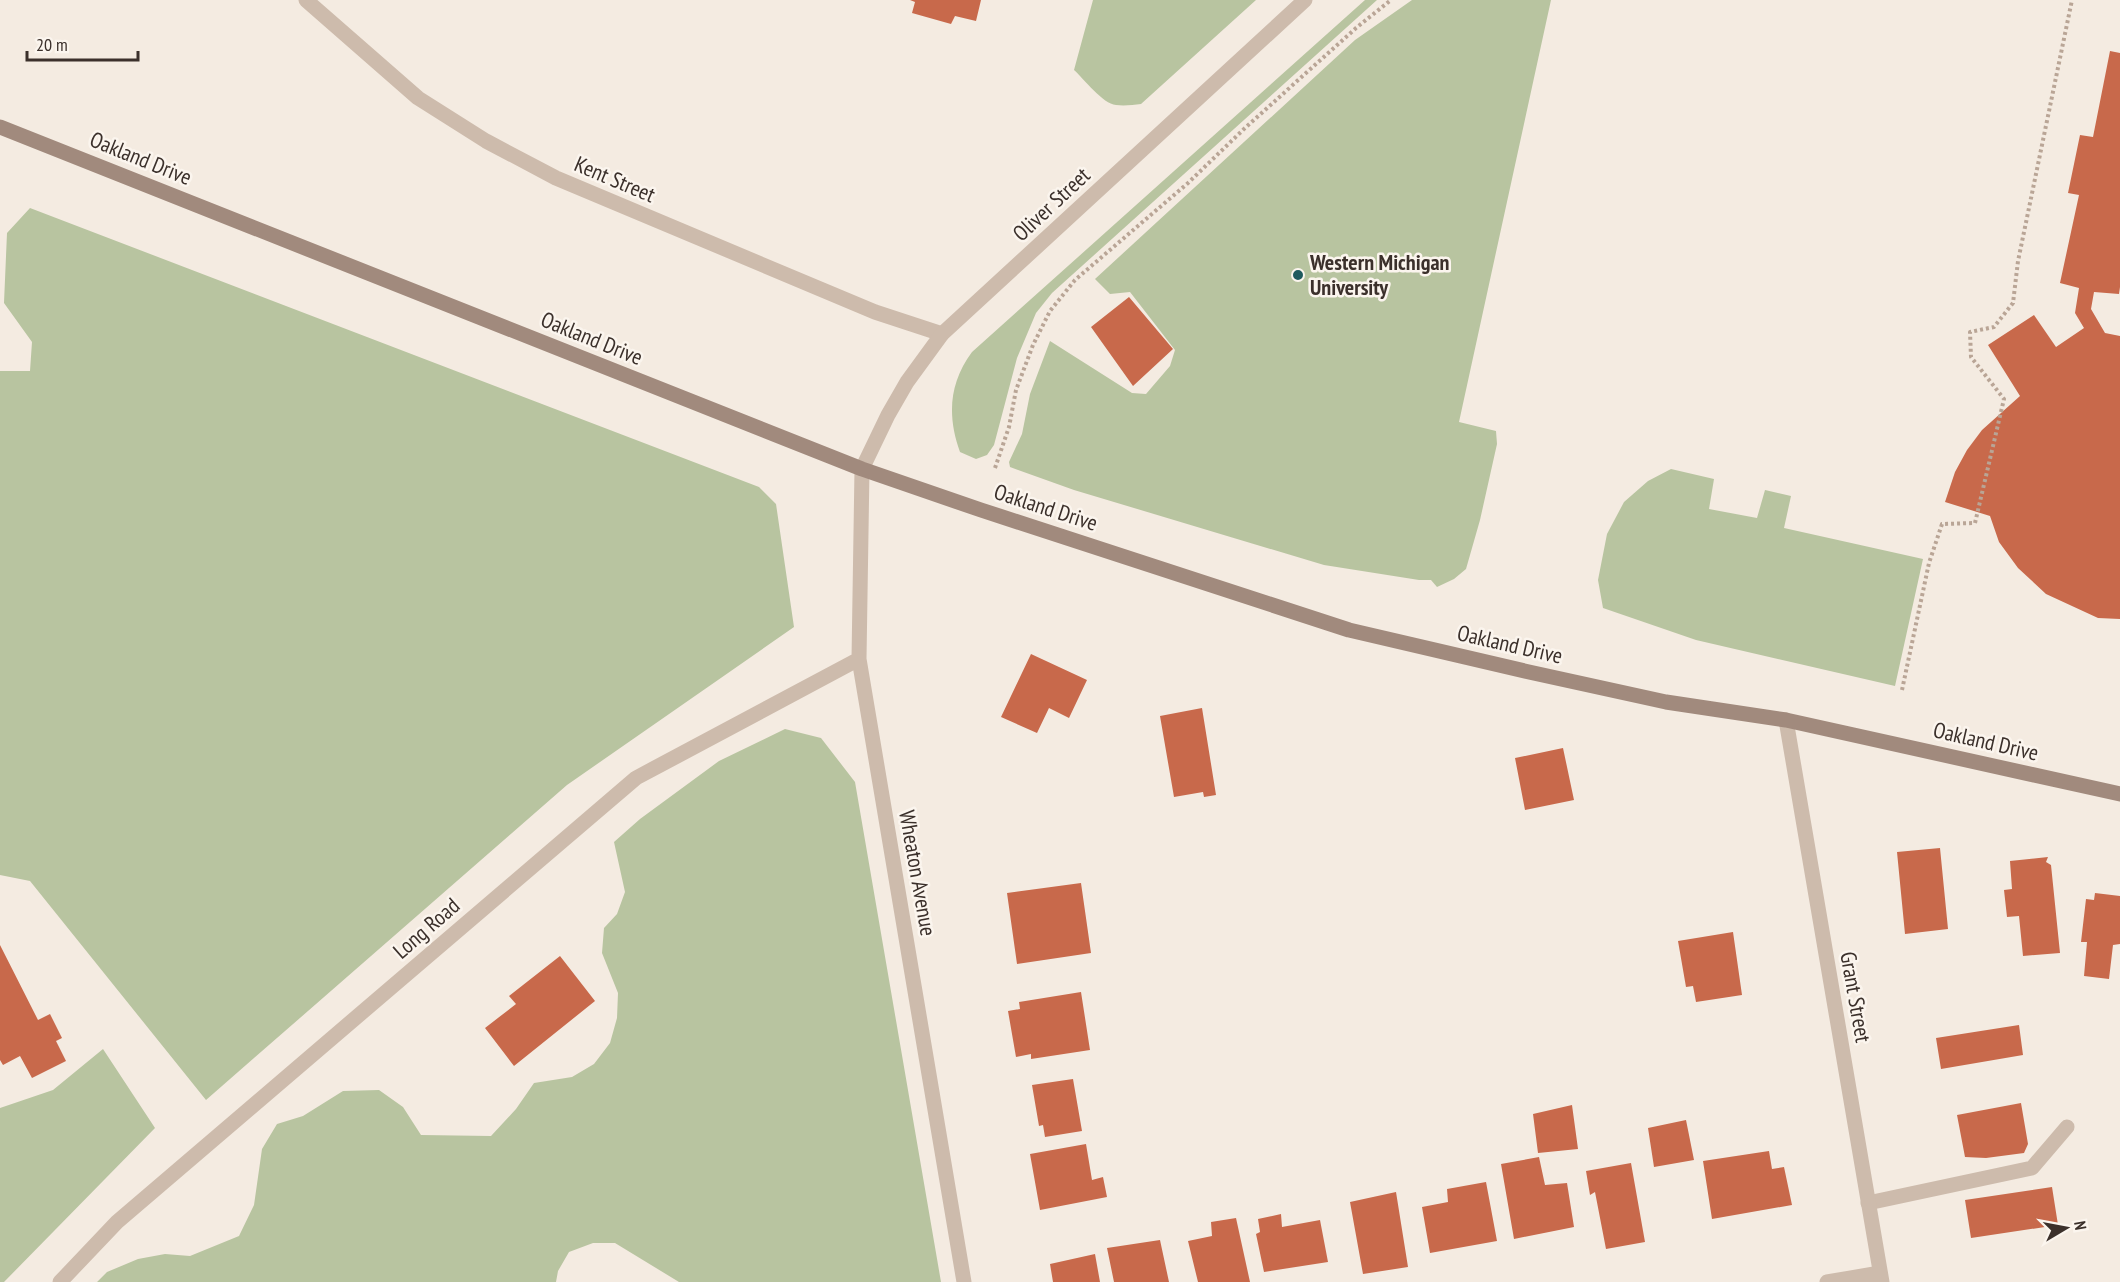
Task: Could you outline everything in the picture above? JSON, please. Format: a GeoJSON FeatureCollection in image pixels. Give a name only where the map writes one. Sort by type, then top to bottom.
{"type":"FeatureCollection","features":[{"type":"Feature","properties":{"kind":"main road","name":"Oakland Drive"},"geometry":{"type":"LineString","coordinates":[[0,127],[862,469],[1349,630],[1666,702],[1786,720],[2120,794]]}},
{"type":"Feature","properties":{"kind":"street","name":"Kent Street"},"geometry":{"type":"LineString","coordinates":[[306,0],[418,98],[486,141],[556,178],[875,312],[942,334]]}},
{"type":"Feature","properties":{"kind":"street","name":"Oliver Street"},"geometry":{"type":"LineString","coordinates":[[862,469],[907,382],[942,334],[1305,0]]}},
{"type":"Feature","properties":{"kind":"street","name":"Wheaton Avenue"},"geometry":{"type":"LineString","coordinates":[[862,469],[859,659],[964,1282]]}},
{"type":"Feature","properties":{"kind":"street","name":"Long Road"},"geometry":{"type":"LineString","coordinates":[[60,1282],[117,1221],[636,778],[859,659]]}},
{"type":"Feature","properties":{"kind":"street","name":"Grant Street"},"geometry":{"type":"LineString","coordinates":[[1786,720],[1881,1278]]}},
{"type":"Feature","properties":{"kind":"street"},"geometry":{"type":"LineString","coordinates":[[1868,1203],[2032,1168],[2067,1126]]}},
{"type":"Feature","properties":{"kind":"street"},"geometry":{"type":"LineString","coordinates":[[1827,1282],[1881,1278]]}},
{"type":"Feature","properties":{"kind":"path"},"geometry":{"type":"LineString","coordinates":[[995,468],[1009,427],[1016,390],[1033,345],[1050,311],[1075,280],[1188,183],[1348,35],[1391,0]]}},
{"type":"Feature","properties":{"kind":"path"},"geometry":{"type":"LineString","coordinates":[[1902,690],[1929,563],[1942,524],[1975,523],[2004,399],[1971,357],[1970,332],[1994,327],[2013,303],[2018,261],[2072,0]]}},
{"type":"Feature","properties":{"kind":"green space"},"geometry":{"type":"Polygon","coordinates":[[[1093,0],[1256,0],[1141,104],[1116,105],[1105,100],[1074,70],[1093,0]]]}},
{"type":"Feature","properties":{"kind":"green space"},"geometry":{"type":"Polygon","coordinates":[[[1365,0],[1377,0],[1052,293],[1036,313],[1017,358],[994,445],[987,455],[976,459],[960,452],[953,426],[952,400],[964,364],[972,352],[1365,0]]]}},
{"type":"Feature","properties":{"kind":"green space"},"geometry":{"type":"Polygon","coordinates":[[[1412,0],[1551,0],[1459,422],[1496,431],[1497,444],[1466,569],[1454,579],[1437,587],[1431,580],[1324,565],[1074,490],[1010,467],[1009,462],[1022,434],[1030,394],[1050,341],[1132,393],[1146,394],[1170,366],[1175,350],[1130,292],[1110,294],[1095,279],[1355,40],[1412,0]]]}},
{"type":"Feature","properties":{"kind":"green space"},"geometry":{"type":"Polygon","coordinates":[[[30,208],[759,487],[776,504],[794,627],[567,785],[206,1100],[30,881],[0,875],[0,371],[30,371],[32,342],[4,303],[7,233],[30,208]]]}},
{"type":"Feature","properties":{"kind":"green space"},"geometry":{"type":"Polygon","coordinates":[[[1671,469],[1714,479],[1709,509],[1757,518],[1765,490],[1791,496],[1784,528],[1923,559],[1895,686],[1696,640],[1603,608],[1598,580],[1607,534],[1624,502],[1648,481],[1671,469]]]}},
{"type":"Feature","properties":{"kind":"green space"},"geometry":{"type":"Polygon","coordinates":[[[785,729],[821,738],[855,782],[941,1282],[679,1282],[615,1243],[593,1243],[569,1252],[558,1271],[556,1282],[97,1282],[107,1272],[138,1259],[165,1254],[190,1256],[239,1236],[254,1205],[262,1149],[277,1124],[303,1116],[343,1091],[379,1090],[403,1107],[421,1135],[491,1136],[516,1109],[534,1083],[572,1077],[594,1064],[610,1043],[617,1018],[618,993],[602,953],[604,928],[617,914],[625,892],[614,842],[640,819],[719,761],[785,729]]]}},
{"type":"Feature","properties":{"kind":"green space"},"geometry":{"type":"Polygon","coordinates":[[[103,1049],[155,1128],[4,1282],[0,1282],[0,1108],[53,1090],[103,1049]]]}},
{"type":"Feature","properties":{"kind":"building"},"geometry":{"type":"Polygon","coordinates":[[[910,0],[981,0],[976,21],[955,16],[951,24],[912,13],[915,2],[910,0]]]}},
{"type":"Feature","properties":{"kind":"building"},"geometry":{"type":"Polygon","coordinates":[[[2110,51],[2120,53],[2120,287],[2119,294],[2094,292],[2091,309],[2105,333],[2120,336],[2120,619],[2098,618],[2046,594],[2018,568],[1999,542],[1990,516],[1945,502],[1955,472],[1967,450],[1982,430],[2020,396],[1988,345],[2034,315],[2056,347],[2084,328],[2075,313],[2079,288],[2060,283],[2079,195],[2068,193],[2080,135],[2093,137],[2110,51]]]}},
{"type":"Feature","properties":{"kind":"building"},"geometry":{"type":"Polygon","coordinates":[[[1129,297],[1173,349],[1133,386],[1091,327],[1129,297]]]}},
{"type":"Feature","properties":{"kind":"building"},"geometry":{"type":"Polygon","coordinates":[[[1031,654],[1087,680],[1069,718],[1049,708],[1037,733],[1001,717],[1031,654]]]}},
{"type":"Feature","properties":{"kind":"building"},"geometry":{"type":"Polygon","coordinates":[[[1202,708],[1216,795],[1204,797],[1203,792],[1174,797],[1160,716],[1202,708]]]}},
{"type":"Feature","properties":{"kind":"building"},"geometry":{"type":"Polygon","coordinates":[[[1563,748],[1574,800],[1525,810],[1515,758],[1563,748]]]}},
{"type":"Feature","properties":{"kind":"building"},"geometry":{"type":"Polygon","coordinates":[[[1940,848],[1948,929],[1905,934],[1897,852],[1940,848]]]}},
{"type":"Feature","properties":{"kind":"building"},"geometry":{"type":"Polygon","coordinates":[[[2048,857],[2046,862],[2051,865],[2060,953],[2023,956],[2019,916],[2007,917],[2004,890],[2012,889],[2010,861],[2048,857]]]}},
{"type":"Feature","properties":{"kind":"building"},"geometry":{"type":"Polygon","coordinates":[[[1081,883],[1091,953],[1017,964],[1007,893],[1081,883]]]}},
{"type":"Feature","properties":{"kind":"building"},"geometry":{"type":"Polygon","coordinates":[[[2095,893],[2120,896],[2120,944],[2113,945],[2109,979],[2084,976],[2087,942],[2081,942],[2086,899],[2094,900],[2095,893]]]}},
{"type":"Feature","properties":{"kind":"building"},"geometry":{"type":"Polygon","coordinates":[[[1733,932],[1742,995],[1696,1002],[1693,986],[1686,987],[1678,941],[1733,932]]]}},
{"type":"Feature","properties":{"kind":"building"},"geometry":{"type":"Polygon","coordinates":[[[0,945],[38,1020],[50,1014],[62,1038],[56,1041],[66,1061],[32,1078],[20,1056],[3,1065],[0,1060],[0,945]]]}},
{"type":"Feature","properties":{"kind":"building"},"geometry":{"type":"Polygon","coordinates":[[[560,956],[595,1001],[514,1066],[485,1028],[516,1004],[509,996],[560,956]]]}},
{"type":"Feature","properties":{"kind":"building"},"geometry":{"type":"Polygon","coordinates":[[[1081,992],[1090,1050],[1031,1059],[1031,1054],[1016,1057],[1008,1011],[1020,1009],[1019,1002],[1081,992]]]}},
{"type":"Feature","properties":{"kind":"building"},"geometry":{"type":"Polygon","coordinates":[[[2019,1025],[2023,1055],[1941,1069],[1936,1038],[2019,1025]]]}},
{"type":"Feature","properties":{"kind":"building"},"geometry":{"type":"Polygon","coordinates":[[[1073,1079],[1082,1131],[1045,1137],[1043,1125],[1039,1126],[1032,1085],[1073,1079]]]}},
{"type":"Feature","properties":{"kind":"building"},"geometry":{"type":"Polygon","coordinates":[[[2021,1103],[2028,1144],[2024,1153],[1986,1158],[1965,1157],[1957,1115],[2021,1103]]]}},
{"type":"Feature","properties":{"kind":"building"},"geometry":{"type":"Polygon","coordinates":[[[1572,1105],[1578,1149],[1538,1153],[1533,1114],[1572,1105]]]}},
{"type":"Feature","properties":{"kind":"building"},"geometry":{"type":"Polygon","coordinates":[[[1686,1120],[1694,1160],[1654,1167],[1648,1128],[1686,1120]]]}},
{"type":"Feature","properties":{"kind":"building"},"geometry":{"type":"Polygon","coordinates":[[[1086,1144],[1092,1180],[1103,1177],[1107,1197],[1040,1210],[1030,1154],[1086,1144]]]}},
{"type":"Feature","properties":{"kind":"building"},"geometry":{"type":"Polygon","coordinates":[[[1769,1151],[1772,1169],[1784,1167],[1792,1205],[1712,1219],[1703,1161],[1769,1151]]]}},
{"type":"Feature","properties":{"kind":"building"},"geometry":{"type":"Polygon","coordinates":[[[1539,1157],[1545,1185],[1567,1183],[1574,1227],[1514,1239],[1501,1164],[1539,1157]]]}},
{"type":"Feature","properties":{"kind":"building"},"geometry":{"type":"Polygon","coordinates":[[[1631,1163],[1645,1242],[1606,1249],[1595,1192],[1590,1195],[1586,1171],[1631,1163]]]}},
{"type":"Feature","properties":{"kind":"building"},"geometry":{"type":"Polygon","coordinates":[[[1486,1182],[1497,1241],[1430,1253],[1422,1207],[1448,1202],[1447,1189],[1486,1182]]]}},
{"type":"Feature","properties":{"kind":"building"},"geometry":{"type":"Polygon","coordinates":[[[2052,1187],[2058,1225],[1971,1238],[1965,1200],[2052,1187]]]}},
{"type":"Feature","properties":{"kind":"building"},"geometry":{"type":"Polygon","coordinates":[[[1396,1192],[1408,1267],[1363,1274],[1350,1202],[1396,1192]]]}},
{"type":"Feature","properties":{"kind":"building"},"geometry":{"type":"Polygon","coordinates":[[[1281,1214],[1282,1227],[1320,1220],[1328,1262],[1264,1272],[1256,1234],[1260,1232],[1258,1219],[1281,1214]]]}},
{"type":"Feature","properties":{"kind":"building"},"geometry":{"type":"Polygon","coordinates":[[[1236,1218],[1250,1282],[1198,1282],[1188,1241],[1212,1236],[1211,1222],[1236,1218]]]}},
{"type":"Feature","properties":{"kind":"building"},"geometry":{"type":"Polygon","coordinates":[[[1160,1240],[1169,1282],[1114,1282],[1107,1248],[1160,1240]]]}},
{"type":"Feature","properties":{"kind":"building"},"geometry":{"type":"Polygon","coordinates":[[[1095,1254],[1100,1282],[1053,1282],[1050,1264],[1095,1254]]]}},
{"type":"Feature","properties":{"kind":"place","name":"Western Michigan University"},"geometry":{"type":"Point","coordinates":[1298,275]}}]}
